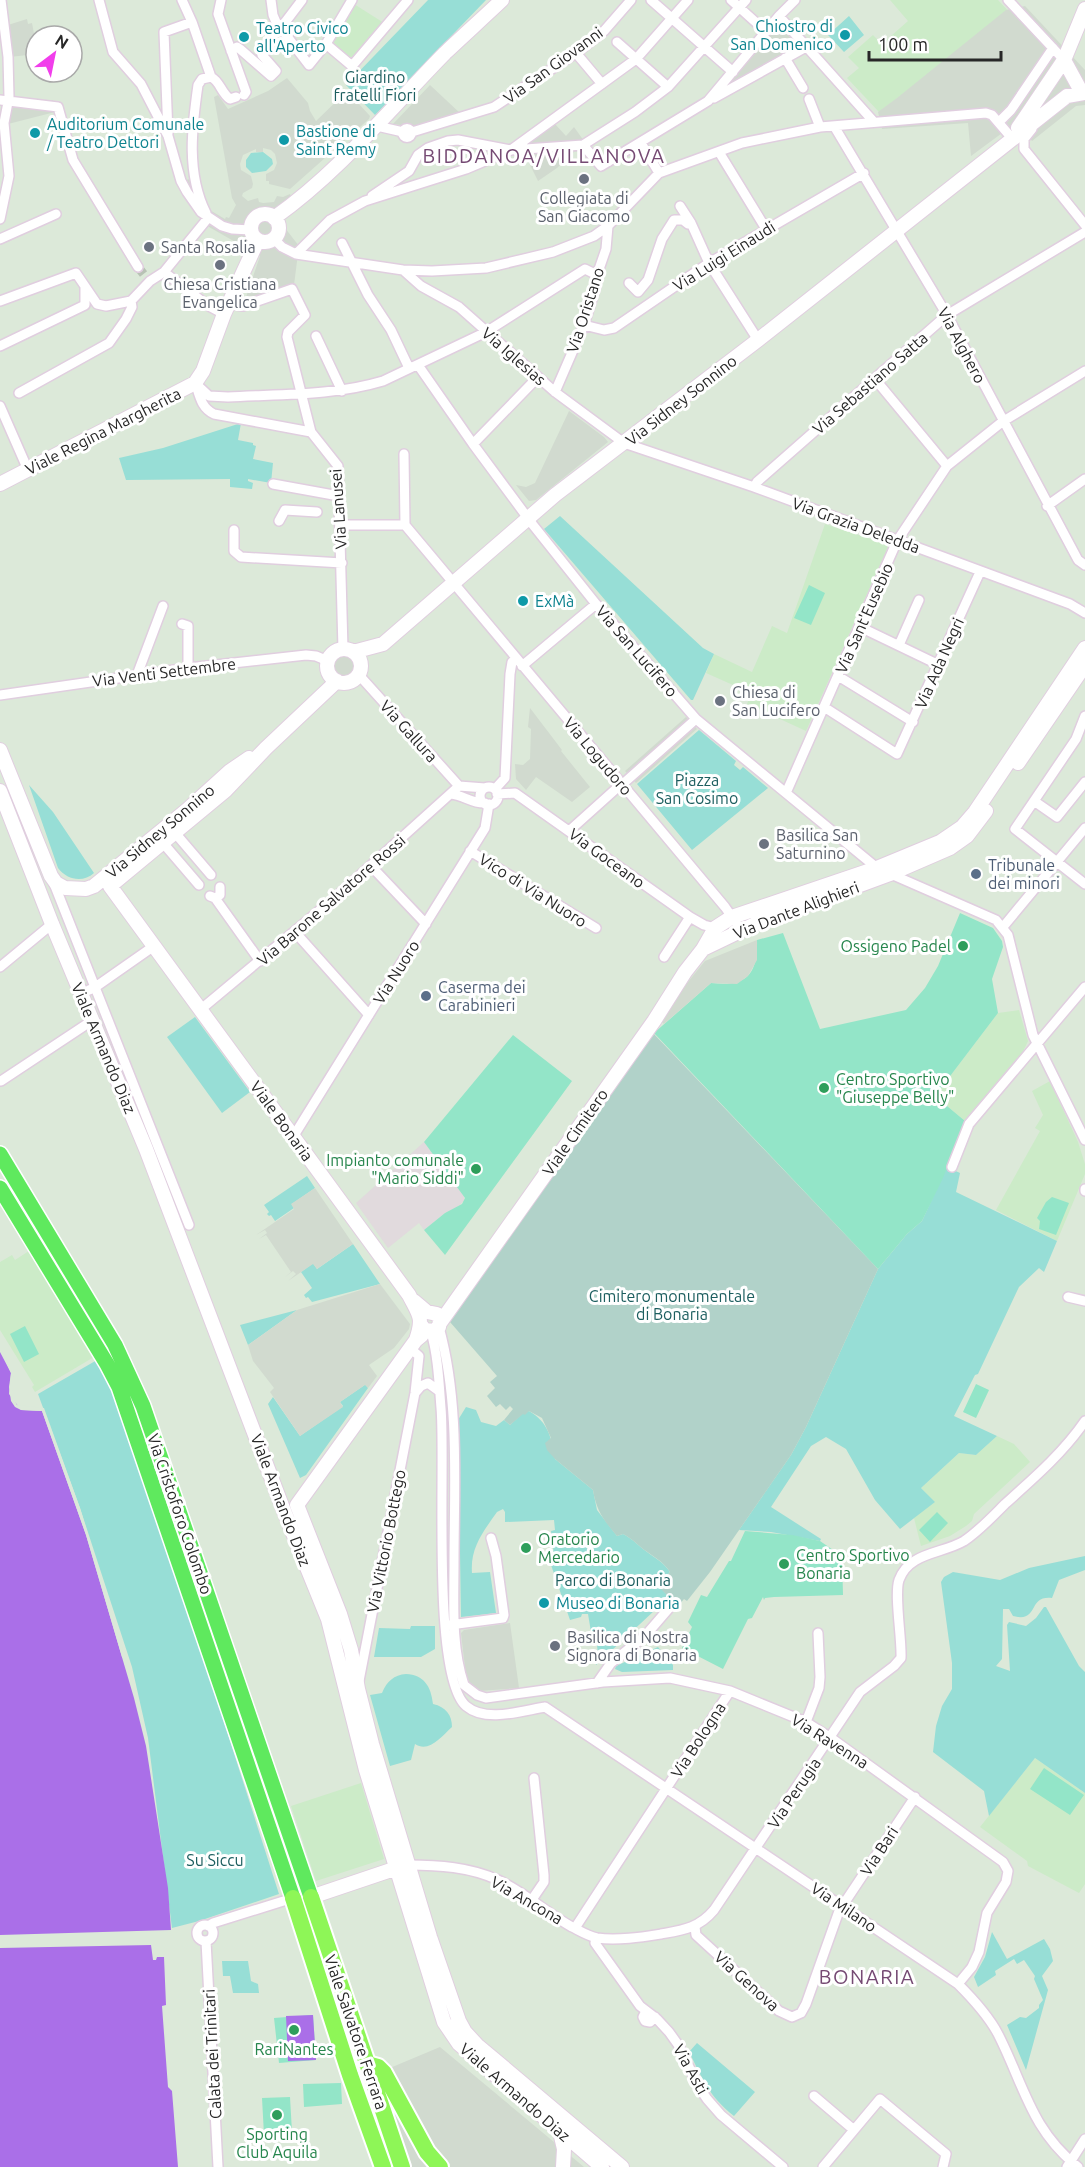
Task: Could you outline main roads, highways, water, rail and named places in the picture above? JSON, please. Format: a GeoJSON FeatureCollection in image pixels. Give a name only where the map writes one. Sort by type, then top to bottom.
{"type":"FeatureCollection","features":[{"type":"Feature","properties":{"kind":"highway","name":"Viale Salvatore Ferrara"},"geometry":{"type":"LineString","coordinates":[[290,1891],[346,2064],[383,2167]]}},
{"type":"Feature","properties":{"kind":"highway","name":"Viale Salvatore Ferrara"},"geometry":{"type":"LineString","coordinates":[[311,1897],[402,2167]]}},
{"type":"Feature","properties":{"kind":"highway"},"geometry":{"type":"LineString","coordinates":[[367,2064],[378,2067],[384,2073],[427,2152],[439,2166]]}},
{"type":"Feature","properties":{"kind":"main road"},"geometry":{"type":"LineString","coordinates":[[274,218],[311,190],[377,126],[446,52],[502,0]]}},
{"type":"Feature","properties":{"kind":"main road"},"geometry":{"type":"LineString","coordinates":[[1009,139],[1027,118],[1064,60],[1085,9]]}},
{"type":"Feature","properties":{"kind":"main road"},"geometry":{"type":"LineString","coordinates":[[1009,139],[1017,137],[1067,96],[1080,94],[1064,60]]}},
{"type":"Feature","properties":{"kind":"main road","name":"Via Sidney Sonnino"},"geometry":{"type":"LineString","coordinates":[[348,650],[383,644],[555,495],[758,340],[897,231],[1009,139]]}},
{"type":"Feature","properties":{"kind":"main road"},"geometry":{"type":"LineString","coordinates":[[267,215],[274,218],[279,228],[274,239],[265,242],[255,235],[254,221],[258,217],[267,215]]}},
{"type":"Feature","properties":{"kind":"main road","name":"Viale Regina Margherita"},"geometry":{"type":"LineString","coordinates":[[0,484],[195,383],[203,371],[255,235]]}},
{"type":"Feature","properties":{"kind":"main road","name":"Via Dante Alighieri"},"geometry":{"type":"LineString","coordinates":[[703,949],[741,930],[883,871],[940,842],[962,827],[975,812],[1085,648]]}},
{"type":"Feature","properties":{"kind":"main road"},"geometry":{"type":"LineString","coordinates":[[348,650],[360,662],[359,675],[349,682],[337,681],[328,671],[328,661],[333,652],[348,650]]}},
{"type":"Feature","properties":{"kind":"main road","name":"Via Dante Alighieri"},"geometry":{"type":"LineString","coordinates":[[703,949],[715,928],[732,917],[950,848],[967,836],[982,819],[1085,665]]}},
{"type":"Feature","properties":{"kind":"main road","name":"Via Sidney Sonnino"},"geometry":{"type":"LineString","coordinates":[[51,876],[56,883],[65,888],[74,889],[111,881],[176,834],[226,790],[266,748],[337,681]]}},
{"type":"Feature","properties":{"kind":"main road","name":"Via Sidney Sonnino"},"geometry":{"type":"LineString","coordinates":[[111,881],[230,771],[266,748]]}},
{"type":"Feature","properties":{"kind":"main road","name":"Viale Armando Diaz"},"geometry":{"type":"LineString","coordinates":[[0,750],[51,876]]}},
{"type":"Feature","properties":{"kind":"main road","name":"Viale Armando Diaz"},"geometry":{"type":"LineString","coordinates":[[0,791],[52,924],[87,991],[93,1020],[328,1619],[351,1716],[453,2008],[465,2032],[477,2045],[622,2167]]}},
{"type":"Feature","properties":{"kind":"main road","name":"Viale Bonaria"},"geometry":{"type":"LineString","coordinates":[[111,881],[149,931],[154,946],[200,1010],[409,1295],[432,1322]]}},
{"type":"Feature","properties":{"kind":"main road","name":"Viale Cimitero"},"geometry":{"type":"LineString","coordinates":[[297,1505],[413,1344],[432,1322],[654,1021],[685,972],[703,949]]}},
{"type":"Feature","properties":{"kind":"main road","name":"Via Cristoforo Colombo"},"geometry":{"type":"LineString","coordinates":[[0,1154],[115,1345],[131,1376],[311,1897]]}},
{"type":"Feature","properties":{"kind":"main road","name":"Via Cristoforo Colombo"},"geometry":{"type":"LineString","coordinates":[[0,1188],[107,1364],[118,1388],[290,1891]]}},
{"type":"Feature","properties":{"kind":"main road"},"geometry":{"type":"LineString","coordinates":[[284,1511],[297,1505]]}},
{"type":"Feature","properties":{"kind":"main road","name":"Viale Armando Diaz"},"geometry":{"type":"LineString","coordinates":[[297,1505],[340,1614],[351,1650],[358,1689],[402,1867],[440,2008],[450,2032],[459,2044],[602,2167]]}},
{"type":"Feature","properties":{"kind":"main road"},"geometry":{"type":"LineString","coordinates":[[290,1891],[302,1897],[311,1897],[402,1867]]}},
{"type":"Feature","properties":{"kind":"main road"},"geometry":{"type":"LineString","coordinates":[[560,2132],[564,2149],[563,2167]]}},
{"type":"Feature","properties":{"kind":"tunnel"},"geometry":{"type":"LineString","coordinates":[[265,50],[278,40]]}},
{"type":"Feature","properties":{"kind":"tunnel"},"geometry":{"type":"LineString","coordinates":[[138,267],[145,276]]}},
{"type":"Feature","properties":{"kind":"place","name":"Chiostro di San Domenico"},"geometry":{"type":"Point","coordinates":[845,35]}},
{"type":"Feature","properties":{"kind":"place","name":"Teatro Civico all'Aperto"},"geometry":{"type":"Point","coordinates":[244,37]}},
{"type":"Feature","properties":{"kind":"place","name":"Auditorium Comunale / Teatro Dettori"},"geometry":{"type":"Point","coordinates":[35,133]}},
{"type":"Feature","properties":{"kind":"place","name":"Bastione di Saint Remy"},"geometry":{"type":"Point","coordinates":[284,140]}},
{"type":"Feature","properties":{"kind":"place","name":"Collegiata di San Giacomo"},"geometry":{"type":"Point","coordinates":[584,179]}},
{"type":"Feature","properties":{"kind":"place","name":"Santa Rosalia"},"geometry":{"type":"Point","coordinates":[149,247]}},
{"type":"Feature","properties":{"kind":"place","name":"Chiesa Cristiana Evangelica"},"geometry":{"type":"Point","coordinates":[220,265]}},
{"type":"Feature","properties":{"kind":"place","name":"ExMà"},"geometry":{"type":"Point","coordinates":[523,601]}},
{"type":"Feature","properties":{"kind":"place","name":"Chiesa di San Lucifero"},"geometry":{"type":"Point","coordinates":[720,701]}},
{"type":"Feature","properties":{"kind":"place","name":"Basilica San Saturnino"},"geometry":{"type":"Point","coordinates":[764,844]}},
{"type":"Feature","properties":{"kind":"place","name":"Tribunale dei minori"},"geometry":{"type":"Point","coordinates":[976,874]}},
{"type":"Feature","properties":{"kind":"place","name":"Ossigeno Padel"},"geometry":{"type":"Point","coordinates":[963,946]}},
{"type":"Feature","properties":{"kind":"place","name":"Caserma dei Carabinieri"},"geometry":{"type":"Point","coordinates":[426,996]}},
{"type":"Feature","properties":{"kind":"place","name":"Centro Sportivo \"Giuseppe Belly\""},"geometry":{"type":"Point","coordinates":[824,1088]}},
{"type":"Feature","properties":{"kind":"place","name":"Impianto comunale \"Mario Siddi\""},"geometry":{"type":"Point","coordinates":[476,1169]}},
{"type":"Feature","properties":{"kind":"place","name":"Oratorio Mercedario"},"geometry":{"type":"Point","coordinates":[526,1548]}},
{"type":"Feature","properties":{"kind":"place","name":"Centro Sportivo Bonaria"},"geometry":{"type":"Point","coordinates":[784,1564]}},
{"type":"Feature","properties":{"kind":"place","name":"Museo di Bonaria"},"geometry":{"type":"Point","coordinates":[544,1603]}},
{"type":"Feature","properties":{"kind":"place","name":"Basilica di Nostra Signora di Bonaria"},"geometry":{"type":"Point","coordinates":[555,1646]}},
{"type":"Feature","properties":{"kind":"place","name":"RariNantes"},"geometry":{"type":"Point","coordinates":[294,2030]}},
{"type":"Feature","properties":{"kind":"place","name":"Sporting Club Aquila"},"geometry":{"type":"Point","coordinates":[277,2115]}},
{"type":"Feature","properties":{"kind":"district","name":"BIDDANOA/VILLANOVA"},"geometry":{"type":"Point","coordinates":[544,155]}},
{"type":"Feature","properties":{"kind":"district","name":"BONARIA"},"geometry":{"type":"Point","coordinates":[867,1976]}},
{"type":"Feature","properties":{"kind":"park label","name":"Giardino fratelli Fiori"},"geometry":{"type":"Point","coordinates":[375,86]}},
{"type":"Feature","properties":{"kind":"park label","name":"Piazza San Cosimo"},"geometry":{"type":"Point","coordinates":[697,789]}},
{"type":"Feature","properties":{"kind":"park label","name":"Cimitero monumentale di Bonaria"},"geometry":{"type":"Point","coordinates":[672,1305]}},
{"type":"Feature","properties":{"kind":"park label","name":"Parco di Bonaria"},"geometry":{"type":"Point","coordinates":[613,1580]}},
{"type":"Feature","properties":{"kind":"park label","name":"Su Siccu"},"geometry":{"type":"Point","coordinates":[215,1860]}}]}
